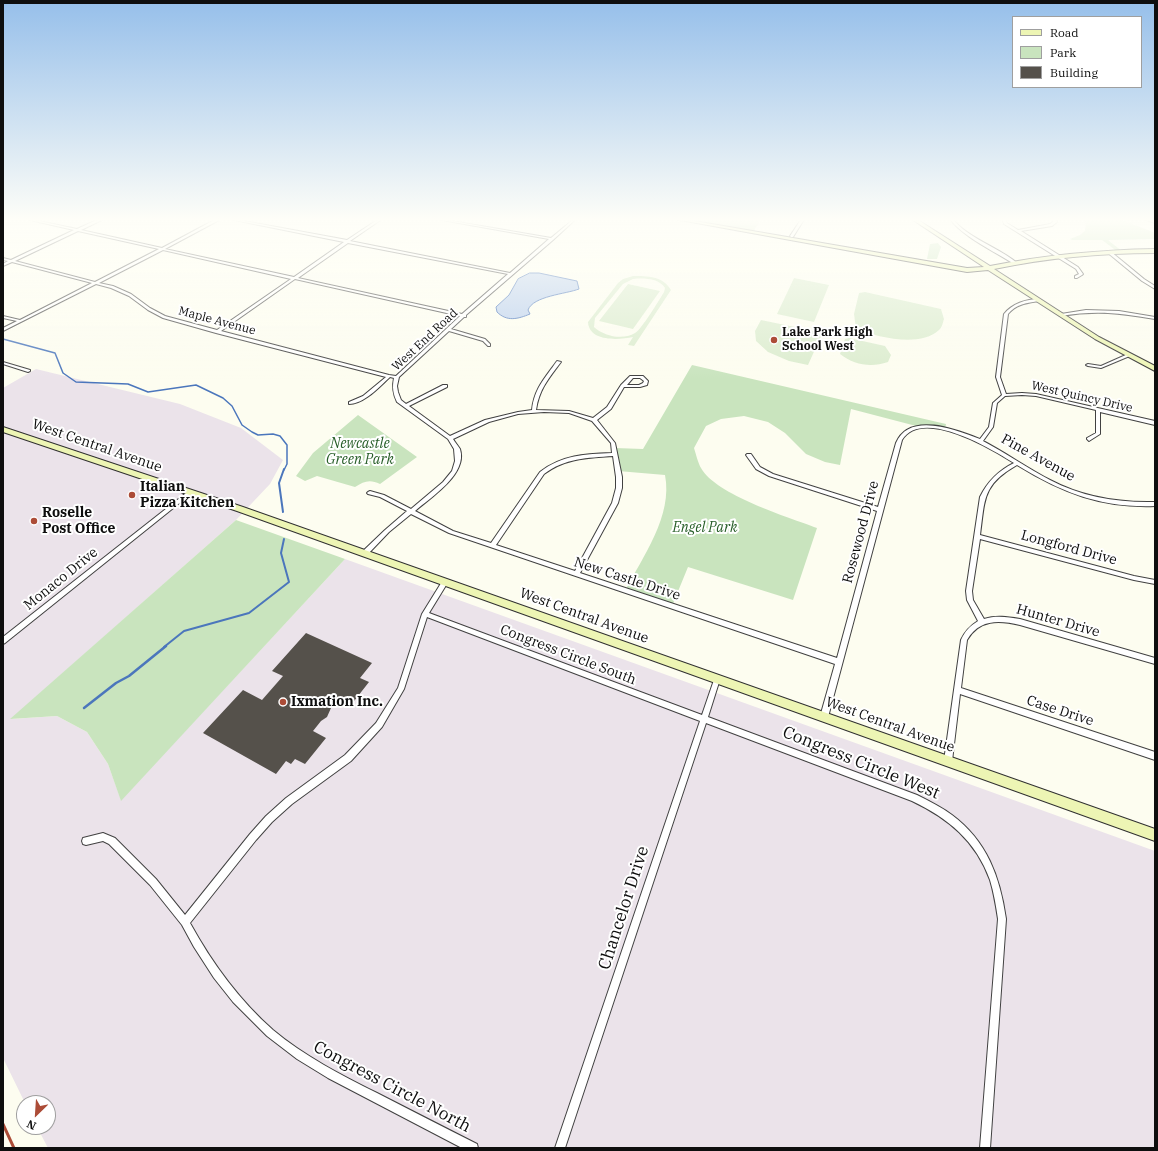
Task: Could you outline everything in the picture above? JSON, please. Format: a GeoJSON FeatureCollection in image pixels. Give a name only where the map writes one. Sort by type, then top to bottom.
{"type":"FeatureCollection","features":[{"type":"Feature","properties":{"kind":"street","name":"Maple Avenue"},"geometry":{"type":"LineString","coordinates":[[52,272],[96,282],[125,292],[164,317],[296,353],[397,377]]}},
{"type":"Feature","properties":{"kind":"street"},"geometry":{"type":"LineString","coordinates":[[3,330],[117,272]]}},
{"type":"Feature","properties":{"kind":"street"},"geometry":{"type":"LineString","coordinates":[[265,272],[465,316]]}},
{"type":"Feature","properties":{"kind":"street"},"geometry":{"type":"LineString","coordinates":[[217,332],[303,272]]}},
{"type":"Feature","properties":{"kind":"street"},"geometry":{"type":"LineString","coordinates":[[500,272],[511,274]]}},
{"type":"Feature","properties":{"kind":"street","name":"West End Road"},"geometry":{"type":"LineString","coordinates":[[450,438],[400,401],[396,395],[395,382],[397,377],[450,330],[478,302],[514,272]]}},
{"type":"Feature","properties":{"kind":"street"},"geometry":{"type":"LineString","coordinates":[[994,272],[1097,338],[1155,369]]}},
{"type":"Feature","properties":{"kind":"street"},"geometry":{"type":"LineString","coordinates":[[1076,277],[1081,274],[1080,272]]}},
{"type":"Feature","properties":{"kind":"street"},"geometry":{"type":"LineString","coordinates":[[1134,272],[1155,288]]}},
{"type":"Feature","properties":{"kind":"street"},"geometry":{"type":"LineString","coordinates":[[981,440],[990,427],[995,403],[1004,395],[998,378],[1006,315],[1011,309],[1022,303],[1038,300]]}},
{"type":"Feature","properties":{"kind":"street"},"geometry":{"type":"LineString","coordinates":[[1061,314],[1100,310],[1155,318]]}},
{"type":"Feature","properties":{"kind":"street"},"geometry":{"type":"LineString","coordinates":[[3,317],[20,321]]}},
{"type":"Feature","properties":{"kind":"street"},"geometry":{"type":"LineString","coordinates":[[450,330],[484,340],[489,344]]}},
{"type":"Feature","properties":{"kind":"street"},"geometry":{"type":"LineString","coordinates":[[1088,365],[1101,367],[1130,355]]}},
{"type":"Feature","properties":{"kind":"street"},"geometry":{"type":"LineString","coordinates":[[534,411],[534,397],[537,390],[559,362]]}},
{"type":"Feature","properties":{"kind":"street"},"geometry":{"type":"LineString","coordinates":[[3,364],[28,371]]}},
{"type":"Feature","properties":{"kind":"street"},"geometry":{"type":"LineString","coordinates":[[351,403],[365,397],[390,376]]}},
{"type":"Feature","properties":{"kind":"street"},"geometry":{"type":"LineString","coordinates":[[405,406],[445,386]]}},
{"type":"Feature","properties":{"kind":"street"},"geometry":{"type":"LineString","coordinates":[[594,420],[609,408],[623,386]]}},
{"type":"Feature","properties":{"kind":"street","name":"West Quincy Drive"},"geometry":{"type":"LineString","coordinates":[[1004,395],[1036,395],[1155,423]]}},
{"type":"Feature","properties":{"kind":"street"},"geometry":{"type":"LineString","coordinates":[[1089,438],[1098,434],[1098,410]]}},
{"type":"Feature","properties":{"kind":"street"},"geometry":{"type":"LineString","coordinates":[[365,553],[387,531],[445,483],[454,472],[458,461],[458,453],[450,438],[482,423],[504,415],[534,411],[569,412],[594,420],[613,443],[619,478],[616,503],[576,574]]}},
{"type":"Feature","properties":{"kind":"street","name":"Rosewood Drive"},"geometry":{"type":"LineString","coordinates":[[824,717],[900,438],[905,432],[920,427],[929,426],[959,432],[981,440]]}},
{"type":"Feature","properties":{"kind":"street","name":"West Central Avenue"},"geometry":{"type":"LineString","coordinates":[[3,429],[365,553],[1155,835]]}},
{"type":"Feature","properties":{"kind":"street","name":"Pine Avenue"},"geometry":{"type":"LineString","coordinates":[[981,440],[1050,482],[1081,494],[1120,503],[1155,504]]}},
{"type":"Feature","properties":{"kind":"street"},"geometry":{"type":"LineString","coordinates":[[492,546],[542,473],[550,466],[561,461],[615,454]]}},
{"type":"Feature","properties":{"kind":"street"},"geometry":{"type":"LineString","coordinates":[[749,455],[758,468],[770,475],[880,510]]}},
{"type":"Feature","properties":{"kind":"street"},"geometry":{"type":"LineString","coordinates":[[948,761],[964,640],[971,628],[982,622],[970,600],[969,591],[983,497],[987,487],[994,478],[1018,463]]}},
{"type":"Feature","properties":{"kind":"street","name":"Monaco Drive"},"geometry":{"type":"LineString","coordinates":[[3,641],[190,492]]}},
{"type":"Feature","properties":{"kind":"street","name":"New Castle Drive"},"geometry":{"type":"LineString","coordinates":[[370,493],[382,496],[438,527],[839,662]]}},
{"type":"Feature","properties":{"kind":"street","name":"Longford Drive"},"geometry":{"type":"LineString","coordinates":[[977,536],[1134,578],[1155,582]]}},
{"type":"Feature","properties":{"kind":"street"},"geometry":{"type":"LineString","coordinates":[[185,922],[269,819],[289,801],[348,758],[379,725],[401,689],[425,614],[445,582]]}},
{"type":"Feature","properties":{"kind":"street","name":"Congress Circle South"},"geometry":{"type":"LineString","coordinates":[[425,614],[704,718]]}},
{"type":"Feature","properties":{"kind":"street","name":"Hunter Drive"},"geometry":{"type":"LineString","coordinates":[[982,622],[1003,619],[1020,622],[1155,661]]}},
{"type":"Feature","properties":{"kind":"street","name":"Chancelor Drive"},"geometry":{"type":"LineString","coordinates":[[560,1148],[717,678]]}},
{"type":"Feature","properties":{"kind":"street","name":"Case Drive"},"geometry":{"type":"LineString","coordinates":[[957,690],[1155,756]]}},
{"type":"Feature","properties":{"kind":"street","name":"Congress Circle West"},"geometry":{"type":"LineString","coordinates":[[704,718],[926,803],[945,814],[970,836],[991,870],[998,890],[1002,919],[985,1148]]}},
{"type":"Feature","properties":{"kind":"street","name":"Congress Circle North"},"geometry":{"type":"LineString","coordinates":[[86,841],[103,837],[112,841],[153,882],[185,922],[197,944],[236,999],[270,1033],[300,1056],[331,1075],[473,1148]]}},
{"type":"Feature","properties":{"kind":"shaded area"},"geometry":{"type":"Polygon","coordinates":[[[36,369],[180,404],[241,428],[283,460],[270,484],[236,520],[11,719],[57,716],[87,732],[108,764],[121,800],[345,559],[1155,851],[1155,1148],[48,1148],[41,1135],[56,1135],[56,1095],[21,1095],[3,1058],[3,388],[36,369]]]}},
{"type":"Feature","properties":{"kind":"green space"},"geometry":{"type":"Polygon","coordinates":[[[633,276],[655,278],[668,285],[671,290],[634,346],[628,345],[633,337],[613,339],[599,336],[593,333],[588,322],[618,283],[623,279],[633,276]],[[633,279],[623,284],[595,318],[594,327],[598,330],[609,335],[620,337],[630,335],[635,333],[646,320],[665,288],[655,280],[633,279]]]}},
{"type":"Feature","properties":{"kind":"green space"},"geometry":{"type":"Polygon","coordinates":[[[794,278],[829,285],[814,322],[777,314],[794,278]]]}},
{"type":"Feature","properties":{"kind":"green space"},"geometry":{"type":"Polygon","coordinates":[[[628,284],[660,291],[633,329],[599,321],[628,284]]]}},
{"type":"Feature","properties":{"kind":"green space"},"geometry":{"type":"Polygon","coordinates":[[[865,292],[941,309],[944,319],[942,326],[931,335],[921,339],[910,340],[886,338],[856,329],[854,314],[859,293],[865,292]]]}},
{"type":"Feature","properties":{"kind":"green space"},"geometry":{"type":"Polygon","coordinates":[[[761,320],[819,332],[822,334],[808,365],[789,361],[768,352],[756,341],[755,331],[761,320]]]}},
{"type":"Feature","properties":{"kind":"green space"},"geometry":{"type":"Polygon","coordinates":[[[849,338],[885,346],[891,355],[888,362],[869,365],[857,363],[845,358],[840,354],[845,339],[849,338]]]}},
{"type":"Feature","properties":{"kind":"green space","name":"Engel Park"},"geometry":{"type":"Polygon","coordinates":[[[692,365],[946,424],[945,429],[920,427],[851,409],[840,465],[825,462],[806,454],[785,433],[768,422],[744,416],[721,419],[706,426],[694,448],[701,468],[709,478],[721,487],[754,504],[817,528],[793,600],[688,567],[672,606],[625,591],[648,550],[661,520],[665,506],[665,475],[618,471],[615,448],[643,449],[692,365]]]}},
{"type":"Feature","properties":{"kind":"green space","name":"Newcastle Green Park"},"geometry":{"type":"Polygon","coordinates":[[[358,415],[417,457],[380,484],[367,481],[355,487],[317,476],[305,481],[296,476],[313,453],[358,415]]]}},
{"type":"Feature","properties":{"kind":"green space"},"geometry":{"type":"Polygon","coordinates":[[[236,520],[345,559],[121,801],[108,764],[87,732],[57,716],[10,719],[236,520]]]}},
{"type":"Feature","properties":{"kind":"water"},"geometry":{"type":"Polygon","coordinates":[[[530,273],[539,273],[577,281],[579,289],[550,296],[536,302],[531,305],[528,310],[530,314],[526,316],[513,319],[505,317],[497,312],[496,307],[509,295],[518,279],[530,273]]]}},
{"type":"Feature","properties":{"kind":"building","name":"Ixmation Inc."},"geometry":{"type":"Polygon","coordinates":[[[306,633],[372,663],[360,678],[369,682],[351,705],[338,699],[331,708],[327,717],[321,721],[313,731],[326,738],[305,764],[295,759],[291,764],[286,761],[276,774],[203,733],[243,690],[262,700],[283,676],[272,671],[306,633]]]}},
{"type":"Feature","properties":{"kind":"waterway"},"geometry":{"type":"LineString","coordinates":[[3,339],[55,353],[63,373],[76,382],[128,384],[148,392],[196,385],[223,398],[232,406],[242,425],[252,432],[258,435],[273,434],[280,436],[287,445],[287,464],[284,470]]}},
{"type":"Feature","properties":{"kind":"waterway"},"geometry":{"type":"LineString","coordinates":[[283,512],[279,483],[284,469]]}},
{"type":"Feature","properties":{"kind":"waterway"},"geometry":{"type":"LineString","coordinates":[[164,647],[184,631],[249,613],[289,582],[281,553],[284,539]]}},
{"type":"Feature","properties":{"kind":"waterway"},"geometry":{"type":"LineString","coordinates":[[84,708],[116,683],[129,676],[166,646]]}},
{"type":"Feature","properties":{"kind":"railway"},"geometry":{"type":"LineString","coordinates":[[3,1124],[14,1148]]}},
{"type":"Feature","properties":{"kind":"place","name":"Lake Park High School West"},"geometry":{"type":"Point","coordinates":[774,340]}},
{"type":"Feature","properties":{"kind":"place","name":"Italian Pizza Kitchen"},"geometry":{"type":"Point","coordinates":[132,495]}},
{"type":"Feature","properties":{"kind":"place","name":"Roselle Post Office"},"geometry":{"type":"Point","coordinates":[34,521]}},
{"type":"Feature","properties":{"kind":"place","name":"Ixmation Inc."},"geometry":{"type":"Point","coordinates":[283,702]}}]}
